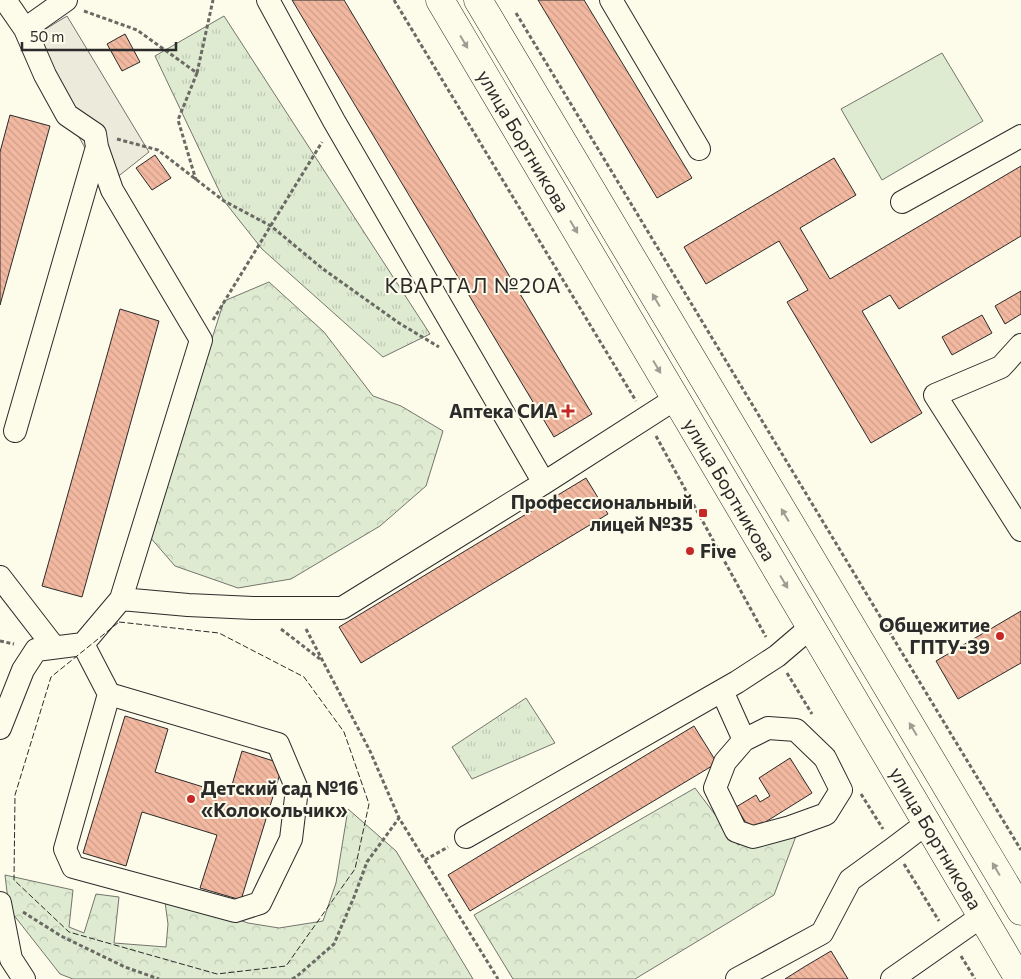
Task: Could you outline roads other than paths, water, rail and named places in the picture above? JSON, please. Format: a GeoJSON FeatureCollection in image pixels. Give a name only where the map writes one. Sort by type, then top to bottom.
{"type":"FeatureCollection","features":[{"type":"Feature","properties":{"kind":"main road","name":"улица Бортникова"},"geometry":{"type":"LineString","coordinates":[[440,0],[1019,979]]}},
{"type":"Feature","properties":{"kind":"main road","name":"улица Бортникова"},"geometry":{"type":"LineString","coordinates":[[478,0],[1021,911]]}},
{"type":"Feature","properties":{"kind":"main road"},"geometry":{"type":"LineString","coordinates":[[676,399],[704,380]]}},
{"type":"Feature","properties":{"kind":"street"},"geometry":{"type":"LineString","coordinates":[[0,728],[23,670],[36,650],[83,644],[121,599],[201,340],[112,190],[96,141],[67,115],[45,76],[26,28],[5,0]]}},
{"type":"Feature","properties":{"kind":"street"},"geometry":{"type":"LineString","coordinates":[[268,0],[334,121],[544,483]]}},
{"type":"Feature","properties":{"kind":"street"},"geometry":{"type":"LineString","coordinates":[[611,0],[699,149]]}},
{"type":"Feature","properties":{"kind":"street"},"geometry":{"type":"LineString","coordinates":[[26,28],[63,1]]}},
{"type":"Feature","properties":{"kind":"street"},"geometry":{"type":"LineString","coordinates":[[902,202],[1021,136]]}},
{"type":"Feature","properties":{"kind":"street"},"geometry":{"type":"LineString","coordinates":[[15,431],[96,141]]}},
{"type":"Feature","properties":{"kind":"street"},"geometry":{"type":"LineString","coordinates":[[1021,345],[1001,366],[935,395],[1021,530]]}},
{"type":"Feature","properties":{"kind":"street"},"geometry":{"type":"LineString","coordinates":[[121,599],[188,606],[342,608],[676,399]]}},
{"type":"Feature","properties":{"kind":"street"},"geometry":{"type":"LineString","coordinates":[[0,577],[54,647]]}},
{"type":"Feature","properties":{"kind":"street"},"geometry":{"type":"LineString","coordinates":[[466,837],[737,682],[777,656],[811,627]]}},
{"type":"Feature","properties":{"kind":"street"},"geometry":{"type":"LineString","coordinates":[[83,644],[109,694],[64,849],[73,867],[235,911],[260,903],[291,839],[298,789],[278,744],[109,694]]}},
{"type":"Feature","properties":{"kind":"street"},"geometry":{"type":"LineString","coordinates":[[0,681],[23,670]]}},
{"type":"Feature","properties":{"kind":"street"},"geometry":{"type":"LineString","coordinates":[[722,690],[744,740]]}},
{"type":"Feature","properties":{"kind":"street"},"geometry":{"type":"LineString","coordinates":[[768,728],[796,730],[825,758],[841,790],[826,814],[790,827],[753,837],[736,831],[715,788],[725,762],[744,740],[768,728]]}},
{"type":"Feature","properties":{"kind":"street"},"geometry":{"type":"LineString","coordinates":[[738,979],[822,933],[850,880],[926,823]]}},
{"type":"Feature","properties":{"kind":"street"},"geometry":{"type":"LineString","coordinates":[[0,903],[10,959],[24,979]]}},
{"type":"Feature","properties":{"kind":"street"},"geometry":{"type":"LineString","coordinates":[[892,979],[982,916]]}},
{"type":"Feature","properties":{"kind":"place","name":"Аптека СИА"},"geometry":{"type":"Point","coordinates":[568,411]}},
{"type":"Feature","properties":{"kind":"place","name":"Профессиональный лицей №35"},"geometry":{"type":"Point","coordinates":[703,513]}},
{"type":"Feature","properties":{"kind":"place","name":"Five"},"geometry":{"type":"Point","coordinates":[690,551]}},
{"type":"Feature","properties":{"kind":"place","name":"Общежитие ГПТУ-39"},"geometry":{"type":"Point","coordinates":[1000,636]}},
{"type":"Feature","properties":{"kind":"place","name":"Детский сад №16 «Колокольчик»"},"geometry":{"type":"Point","coordinates":[191,799]}},
{"type":"Feature","properties":{"kind":"district","name":"КВАРТАЛ №20А"},"geometry":{"type":"Point","coordinates":[473,286]}}]}
